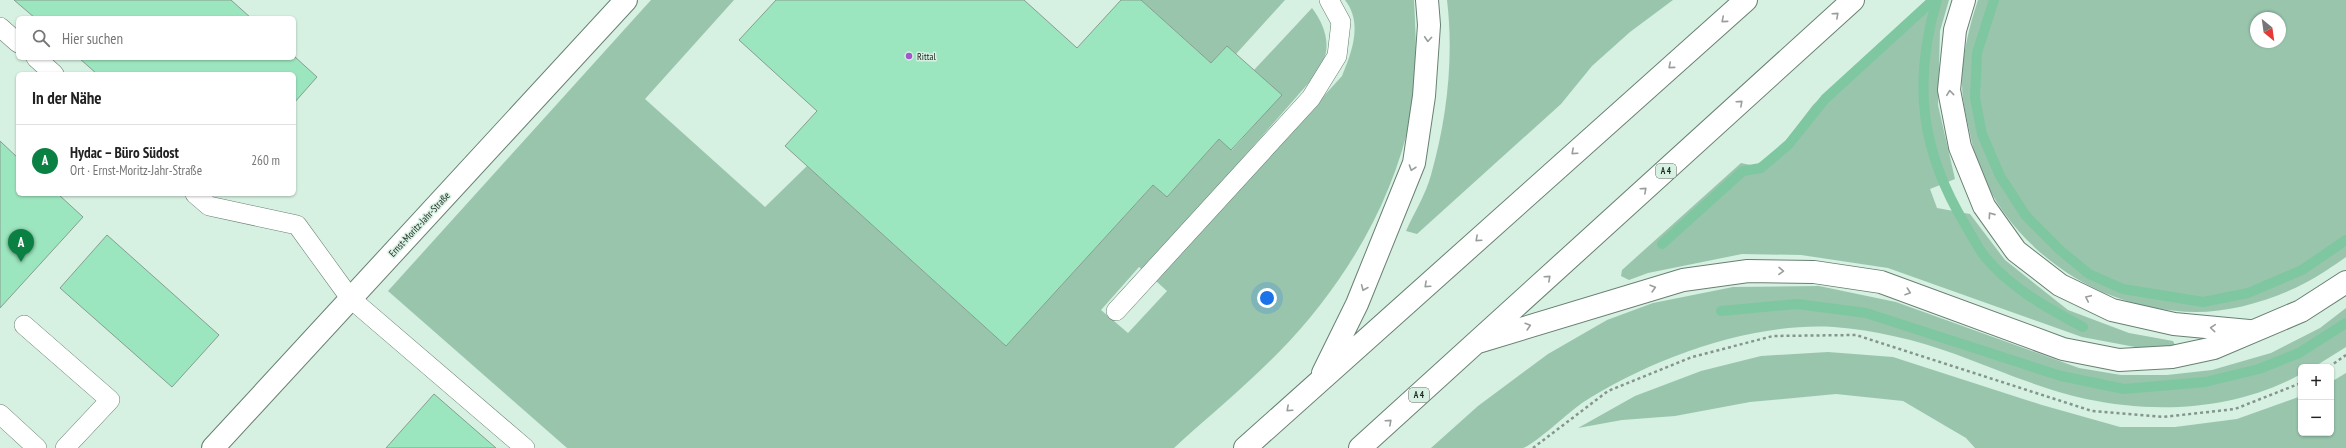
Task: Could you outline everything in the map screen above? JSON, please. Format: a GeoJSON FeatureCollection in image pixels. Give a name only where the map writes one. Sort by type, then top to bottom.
{"type":"FeatureCollection","features":[{"type":"Feature","properties":{"kind":"main road","name":"Ernst-Moritz-Jahr-Straße"},"geometry":{"type":"LineString","coordinates":[[213,448],[626,0]]}},
{"type":"Feature","properties":{"kind":"main road"},"geometry":{"type":"LineString","coordinates":[[1318,383],[1357,304],[1414,164],[1424,96],[1429,26],[1427,0]]}},
{"type":"Feature","properties":{"kind":"main road"},"geometry":{"type":"LineString","coordinates":[[1245,448],[1746,0]]}},
{"type":"Feature","properties":{"kind":"main road","name":"A 4"},"geometry":{"type":"LineString","coordinates":[[1360,448],[1853,0]]}},
{"type":"Feature","properties":{"kind":"main road"},"geometry":{"type":"LineString","coordinates":[[1964,0],[1955,30],[1949,90],[1960,147],[1984,206],[2016,251],[2060,285],[2112,310],[2174,324],[2252,331]]}},
{"type":"Feature","properties":{"kind":"main road"},"geometry":{"type":"LineString","coordinates":[[1478,342],[1683,280],[1748,271],[1814,272],[1881,282],[2063,349],[2119,360],[2179,355],[2214,348],[2301,311],[2346,282]]}},
{"type":"Feature","properties":{"kind":"lane"},"geometry":{"type":"LineString","coordinates":[[1116,311],[1311,98],[1337,56],[1341,22],[1329,0]]}},
{"type":"Feature","properties":{"kind":"lane"},"geometry":{"type":"LineString","coordinates":[[0,27],[16,41]]}},
{"type":"Feature","properties":{"kind":"lane"},"geometry":{"type":"LineString","coordinates":[[38,60],[52,72]]}},
{"type":"Feature","properties":{"kind":"lane"},"geometry":{"type":"LineString","coordinates":[[196,196],[209,206],[297,225],[350,298],[525,448]]}},
{"type":"Feature","properties":{"kind":"lane"},"geometry":{"type":"LineString","coordinates":[[24,324],[110,400],[65,448]]}},
{"type":"Feature","properties":{"kind":"lane"},"geometry":{"type":"LineString","coordinates":[[0,414],[37,448]]}},
{"type":"Feature","properties":{"kind":"path"},"geometry":{"type":"LineString","coordinates":[[1533,448],[1608,391],[1692,357],[1773,336],[1856,335],[2092,411],[2100,412],[2162,417],[2235,409],[2298,384]]}},
{"type":"Feature","properties":{"kind":"path"},"geometry":{"type":"LineString","coordinates":[[2333,364],[2346,355]]}},
{"type":"Feature","properties":{"kind":"green space"},"geometry":{"type":"Polygon","coordinates":[[[651,0],[734,0],[645,99],[765,207],[807,166],[1006,346],[1153,185],[1167,197],[1219,139],[1232,150],[1281,95],[1254,70],[1312,8],[1322,24],[1326,37],[1324,59],[1313,78],[1144,271],[1139,267],[1101,310],[1128,333],[1167,291],[1156,281],[1342,76],[1352,47],[1355,28],[1354,18],[1345,0],[1414,0],[1416,58],[1415,86],[1411,115],[1403,148],[1392,181],[1362,243],[1344,272],[1324,300],[1279,352],[1241,389],[1174,448],[567,448],[388,291],[651,0]]]}},
{"type":"Feature","properties":{"kind":"green space"},"geometry":{"type":"Polygon","coordinates":[[[1141,0],[1285,0],[1236,54],[1227,46],[1211,63],[1141,0]]]}},
{"type":"Feature","properties":{"kind":"green space"},"geometry":{"type":"Polygon","coordinates":[[[1447,0],[1673,0],[1630,32],[1592,66],[1561,104],[1417,234],[1406,231],[1429,182],[1437,154],[1448,88],[1450,44],[1447,0]]]}},
{"type":"Feature","properties":{"kind":"green space"},"geometry":{"type":"Polygon","coordinates":[[[1926,0],[1949,0],[1940,31],[1938,105],[1955,179],[1930,189],[1937,208],[1970,214],[2005,260],[2068,310],[2129,333],[2173,341],[2175,345],[2171,348],[2151,350],[2082,337],[1888,268],[1801,255],[1742,254],[1648,273],[1629,280],[1621,276],[1622,270],[1741,163],[1755,166],[1784,143],[1813,105],[1926,0]]]}},
{"type":"Feature","properties":{"kind":"green space"},"geometry":{"type":"Polygon","coordinates":[[[1978,0],[2346,0],[2346,257],[2310,280],[2266,300],[2223,310],[2196,312],[2162,309],[2128,302],[2097,289],[2067,273],[2041,253],[2017,229],[1996,201],[1980,171],[1965,113],[1962,84],[1962,73],[1969,31],[1978,0]]]}},
{"type":"Feature","properties":{"kind":"green space"},"geometry":{"type":"Polygon","coordinates":[[[1819,286],[1896,302],[2079,368],[2121,375],[2167,375],[2212,370],[2271,353],[2320,328],[2346,308],[2346,347],[2319,364],[2298,364],[2298,375],[2276,386],[2250,395],[2223,402],[2196,406],[2140,406],[2113,404],[2069,395],[2036,385],[1955,354],[1910,340],[1849,328],[1802,327],[1736,337],[1670,358],[1638,372],[1582,403],[1535,441],[1523,448],[1431,448],[1478,406],[1548,354],[1607,320],[1653,303],[1733,287],[1819,286]]]}},
{"type":"Feature","properties":{"kind":"green space"},"geometry":{"type":"Polygon","coordinates":[[[1828,352],[1893,357],[2042,405],[2120,427],[2175,427],[2237,419],[2298,397],[2298,436],[2334,436],[2334,380],[2346,373],[2346,448],[1975,448],[1966,438],[1903,401],[1836,394],[1750,402],[1675,416],[1622,420],[1578,428],[1635,396],[1701,371],[1761,356],[1828,352]]]}},
{"type":"Feature","properties":{"kind":"building"},"geometry":{"type":"Polygon","coordinates":[[[14,0],[231,0],[249,16],[33,16],[14,0]]]}},
{"type":"Feature","properties":{"kind":"building"},"geometry":{"type":"Polygon","coordinates":[[[776,0],[1024,0],[1077,48],[1121,0],[1141,0],[1211,63],[1227,46],[1282,95],[1231,150],[1219,139],[1167,197],[1153,185],[1006,346],[785,146],[817,111],[739,40],[776,0]]]}},
{"type":"Feature","properties":{"kind":"building"},"geometry":{"type":"Polygon","coordinates":[[[296,58],[317,77],[296,101],[296,72],[95,72],[81,60],[296,60],[296,58]]]}},
{"type":"Feature","properties":{"kind":"building"},"geometry":{"type":"Polygon","coordinates":[[[0,141],[16,156],[16,196],[60,196],[83,217],[0,308],[0,141]]]}},
{"type":"Feature","properties":{"kind":"building"},"geometry":{"type":"Polygon","coordinates":[[[107,235],[219,335],[172,387],[60,288],[107,235]]]}},
{"type":"Feature","properties":{"kind":"building"},"geometry":{"type":"Polygon","coordinates":[[[434,394],[496,448],[386,448],[434,394]]]}},
{"type":"Feature","properties":{"kind":"waterway"},"geometry":{"type":"LineString","coordinates":[[1937,0],[1929,31],[1923,88],[1925,116],[1930,144],[1939,171],[1951,198],[1980,250],[1995,268],[2018,288],[2083,327]]}},
{"type":"Feature","properties":{"kind":"waterway"},"geometry":{"type":"LineString","coordinates":[[1662,244],[1743,171],[1761,168],[1789,144],[1825,99],[1930,3],[1937,0]]}},
{"type":"Feature","properties":{"kind":"waterway"},"geometry":{"type":"LineString","coordinates":[[1994,0],[1977,53],[1975,98],[1982,134],[2000,176],[2026,216],[2061,251],[2089,274],[2123,289],[2203,302],[2248,293],[2302,270],[2346,240]]}},
{"type":"Feature","properties":{"kind":"waterway"},"geometry":{"type":"LineString","coordinates":[[1721,311],[1797,304],[1866,313],[2061,376],[2124,389],[2205,382],[2259,369],[2299,353],[2346,323]]}},
{"type":"Feature","properties":{"kind":"place","name":"Rittal"},"geometry":{"type":"Point","coordinates":[909,56]}},
{"type":"Feature","properties":{"kind":"place","name":"Hydac – Büro Südost"},"geometry":{"type":"Point","coordinates":[21,262]}}]}
